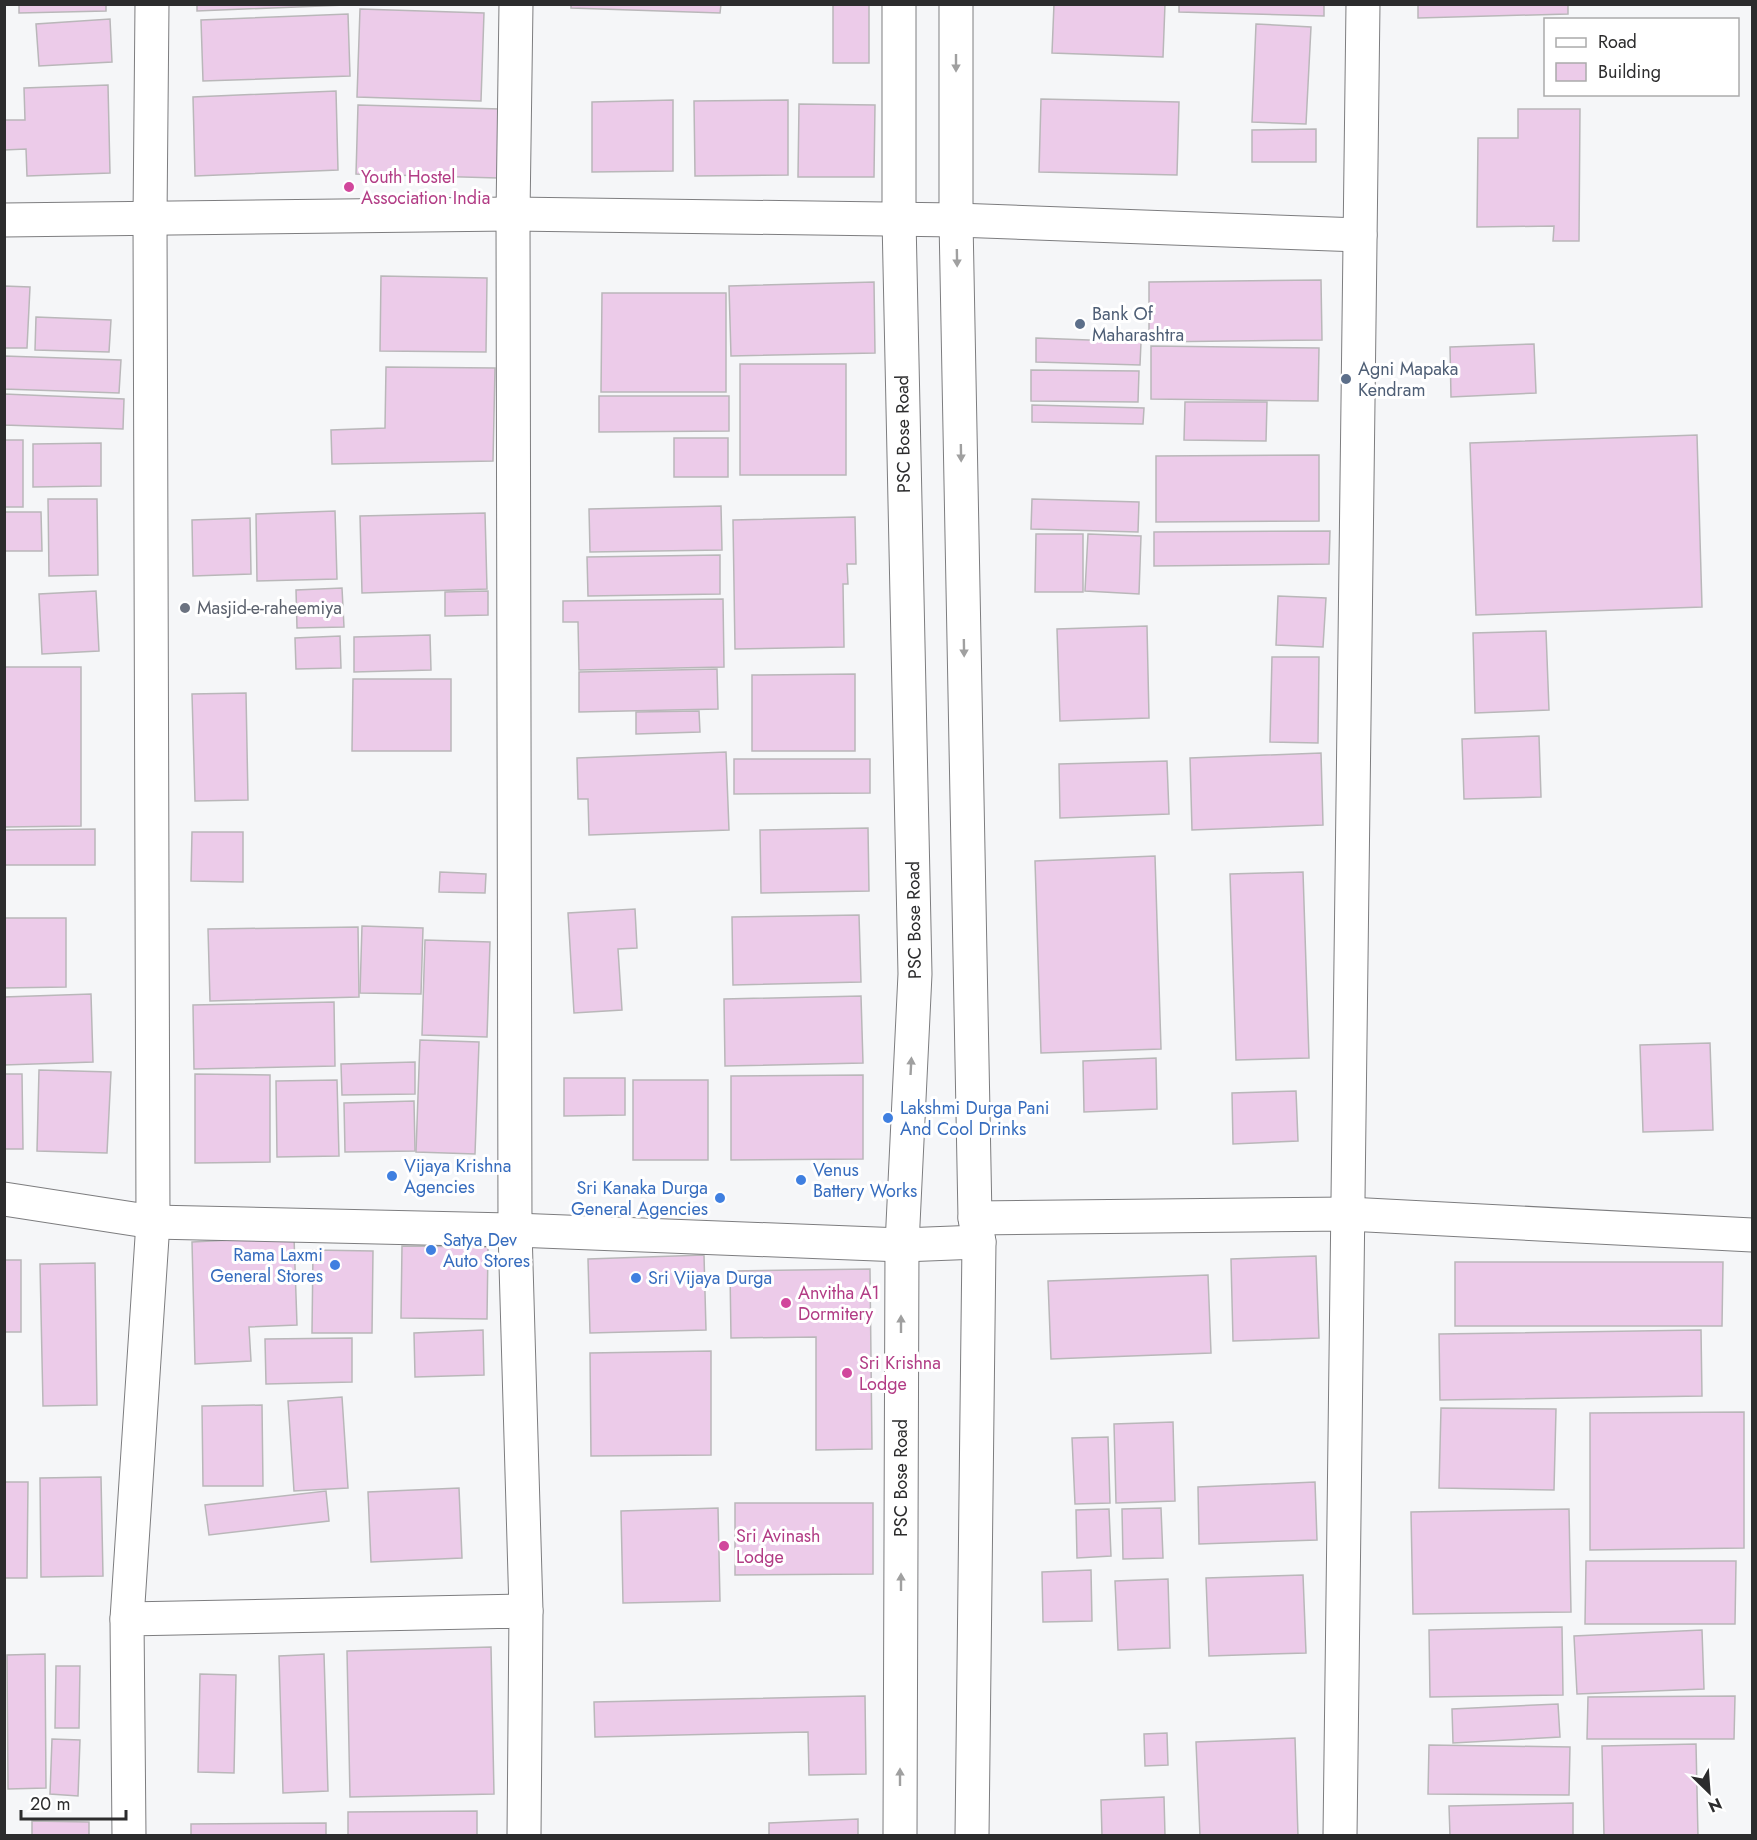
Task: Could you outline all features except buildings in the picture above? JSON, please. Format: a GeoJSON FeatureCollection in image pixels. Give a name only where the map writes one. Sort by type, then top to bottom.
{"type":"FeatureCollection","features":[{"type":"Feature","properties":{"kind":"street"},"geometry":{"type":"LineString","coordinates":[[129,1836],[127,1619],[153,1222],[150,218],[152,4]]}},
{"type":"Feature","properties":{"kind":"street"},"geometry":{"type":"LineString","coordinates":[[516,4],[513,214],[515,1230],[526,1611],[524,1836]]}},
{"type":"Feature","properties":{"kind":"street","name":"PSC Bose Road"},"geometry":{"type":"LineString","coordinates":[[899,4],[898,219],[915,974],[902,1245],[900,1836]]}},
{"type":"Feature","properties":{"kind":"street"},"geometry":{"type":"LineString","coordinates":[[956,4],[956,220],[977,1230],[972,1836]]}},
{"type":"Feature","properties":{"kind":"street"},"geometry":{"type":"LineString","coordinates":[[1340,1836],[1364,4]]}},
{"type":"Feature","properties":{"kind":"street"},"geometry":{"type":"LineString","coordinates":[[4,220],[513,214],[956,220],[1360,235]]}},
{"type":"Feature","properties":{"kind":"street"},"geometry":{"type":"LineString","coordinates":[[4,1199],[153,1222],[515,1230],[902,1245],[977,1230],[1348,1214],[1752,1235]]}},
{"type":"Feature","properties":{"kind":"street"},"geometry":{"type":"LineString","coordinates":[[127,1619],[526,1611]]}},
{"type":"Feature","properties":{"kind":"place","name":"Youth Hostel Association India"},"geometry":{"type":"Point","coordinates":[349,187]}},
{"type":"Feature","properties":{"kind":"place","name":"Bank Of Maharashtra"},"geometry":{"type":"Point","coordinates":[1080,324]}},
{"type":"Feature","properties":{"kind":"place","name":"Agni Mapaka Kendram"},"geometry":{"type":"Point","coordinates":[1346,379]}},
{"type":"Feature","properties":{"kind":"place","name":"Masjid-e-raheemiya"},"geometry":{"type":"Point","coordinates":[185,608]}},
{"type":"Feature","properties":{"kind":"place","name":"Lakshmi Durga Pani And Cool Drinks"},"geometry":{"type":"Point","coordinates":[888,1118]}},
{"type":"Feature","properties":{"kind":"place","name":"Vijaya Krishna Agencies"},"geometry":{"type":"Point","coordinates":[392,1176]}},
{"type":"Feature","properties":{"kind":"place","name":"Venus Battery Works"},"geometry":{"type":"Point","coordinates":[801,1180]}},
{"type":"Feature","properties":{"kind":"place","name":"Sri Kanaka Durga General Agencies"},"geometry":{"type":"Point","coordinates":[720,1198]}},
{"type":"Feature","properties":{"kind":"place","name":"Satya Dev Auto Stores"},"geometry":{"type":"Point","coordinates":[431,1250]}},
{"type":"Feature","properties":{"kind":"place","name":"Rama Laxmi General Stores"},"geometry":{"type":"Point","coordinates":[335,1265]}},
{"type":"Feature","properties":{"kind":"place","name":"Sri Vijaya Durga"},"geometry":{"type":"Point","coordinates":[636,1278]}},
{"type":"Feature","properties":{"kind":"place","name":"Anvitha A1 Dormitery"},"geometry":{"type":"Point","coordinates":[786,1303]}},
{"type":"Feature","properties":{"kind":"place","name":"Sri Krishna Lodge"},"geometry":{"type":"Point","coordinates":[847,1373]}},
{"type":"Feature","properties":{"kind":"place","name":"Sri Avinash Lodge"},"geometry":{"type":"Point","coordinates":[724,1546]}}]}
